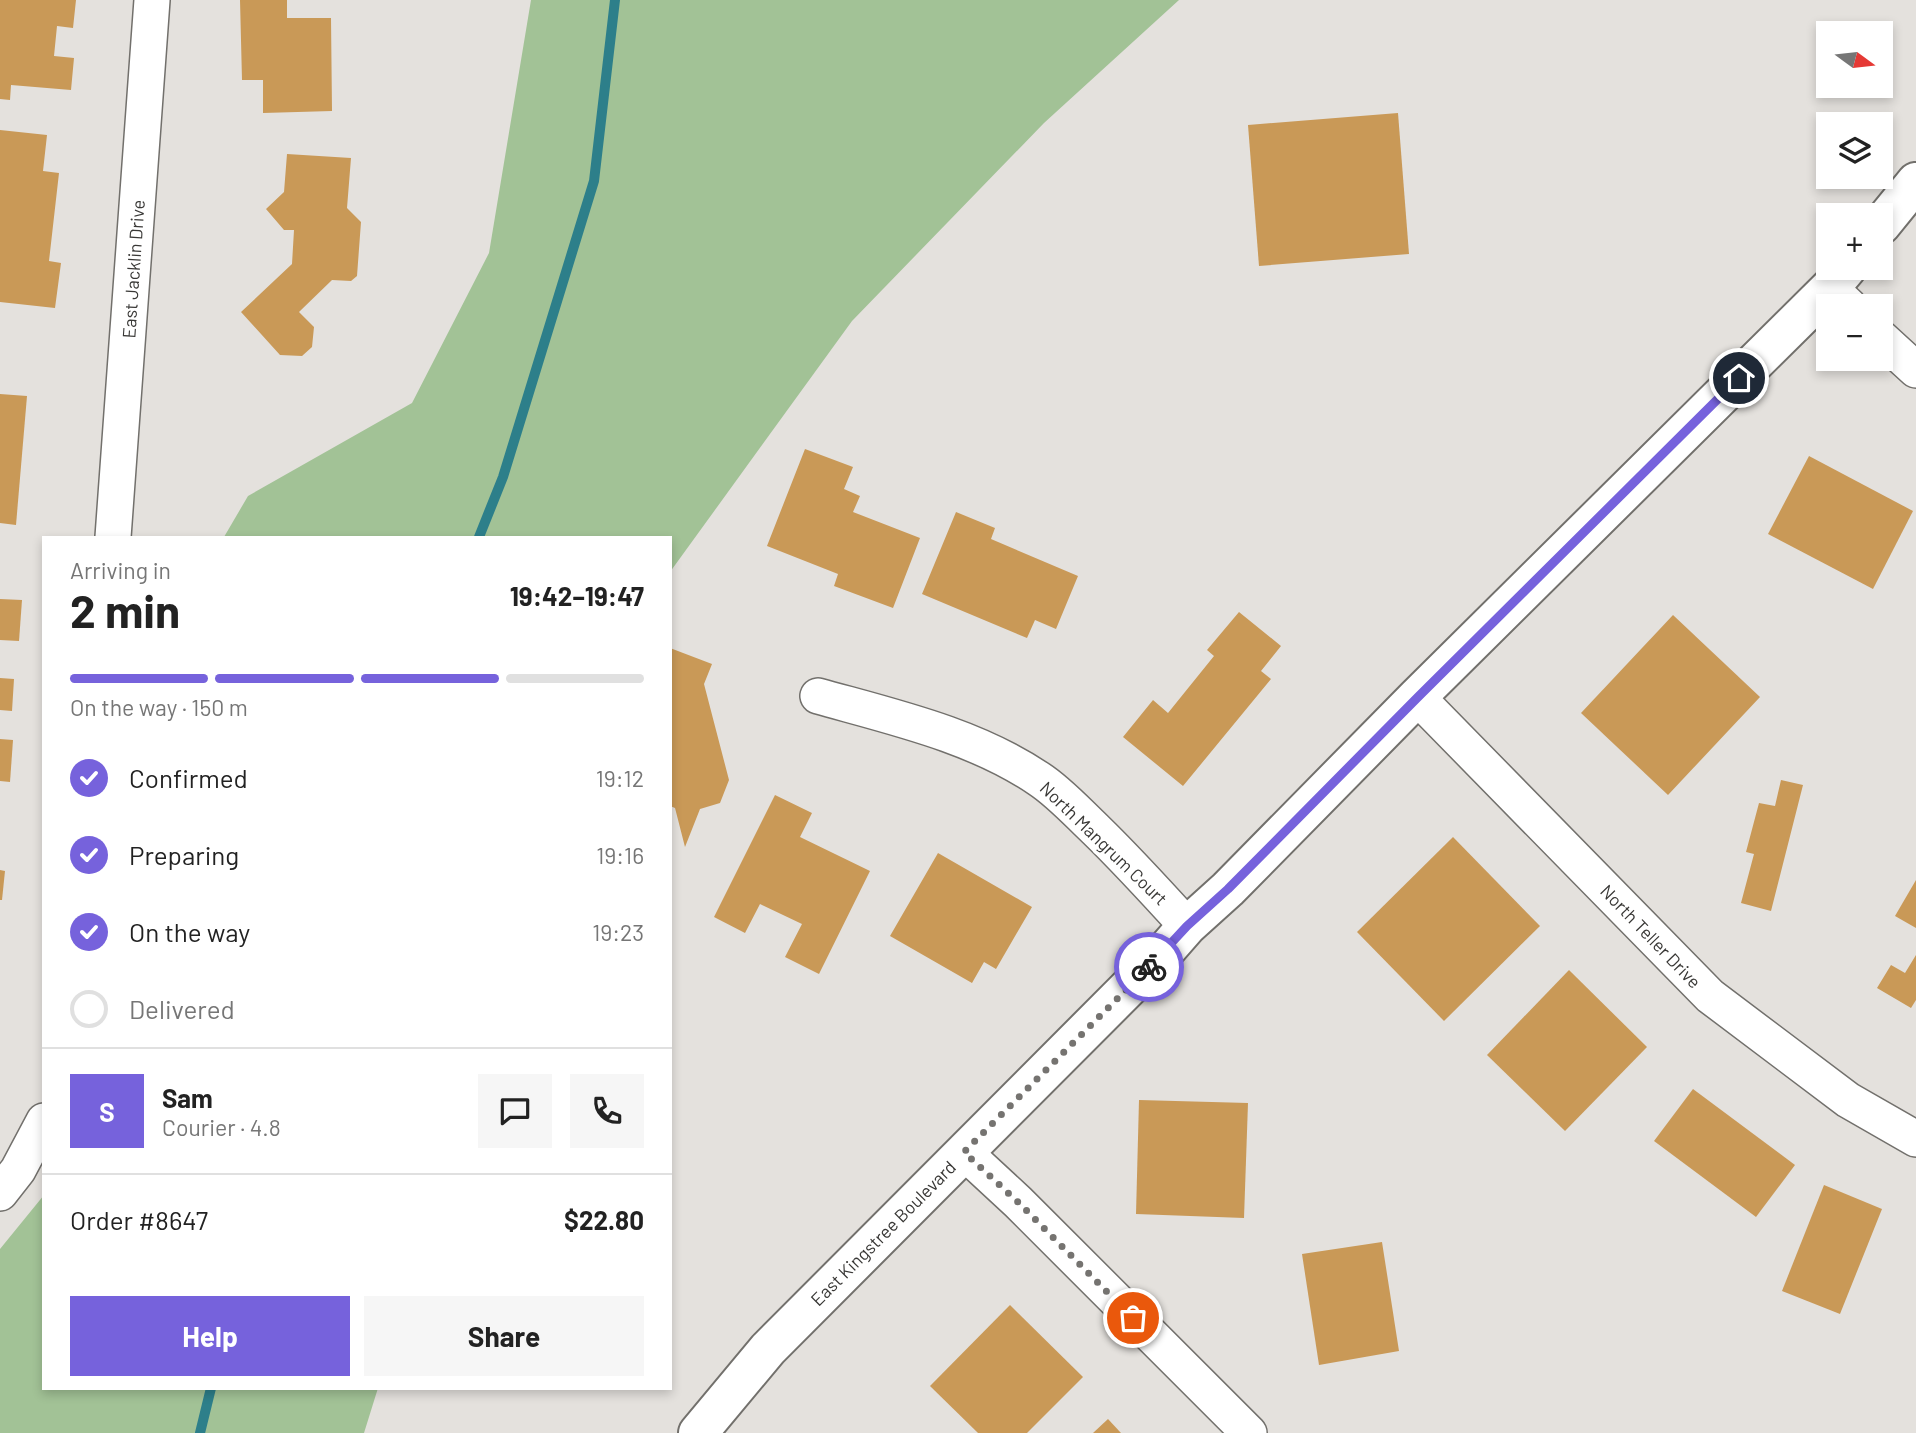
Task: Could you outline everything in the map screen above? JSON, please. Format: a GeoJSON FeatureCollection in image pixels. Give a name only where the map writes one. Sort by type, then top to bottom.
{"type":"FeatureCollection","features":[{"type":"Feature","properties":{"kind":"street","name":"East Jacklin Drive"},"geometry":{"type":"LineString","coordinates":[[113,536],[152,0]]}},
{"type":"Feature","properties":{"kind":"street"},"geometry":{"type":"LineString","coordinates":[[1893,210],[1916,182]]}},
{"type":"Feature","properties":{"kind":"street","name":"East Kingstree Boulevard"},"geometry":{"type":"LineString","coordinates":[[698,1433],[768,1349],[1187,926],[1228,889],[1418,697],[1842,287]]}},
{"type":"Feature","properties":{"kind":"street"},"geometry":{"type":"LineString","coordinates":[[1893,349],[1916,370]]}},
{"type":"Feature","properties":{"kind":"street","name":"North Mangrum Court"},"geometry":{"type":"LineString","coordinates":[[818,696],[955,737],[1003,758],[1040,779],[1141,874],[1187,926]]}},
{"type":"Feature","properties":{"kind":"street","name":"North Teller Drive"},"geometry":{"type":"LineString","coordinates":[[1418,697],[1710,996],[1848,1100],[1916,1139]]}},
{"type":"Feature","properties":{"kind":"street"},"geometry":{"type":"LineString","coordinates":[[0,1193],[18,1170],[42,1125]]}},
{"type":"Feature","properties":{"kind":"street"},"geometry":{"type":"LineString","coordinates":[[964,1152],[1018,1202],[1249,1433]]}},
{"type":"Feature","properties":{"kind":"green space"},"geometry":{"type":"Polygon","coordinates":[[[531,0],[1179,0],[1044,123],[852,321],[672,569],[672,536],[225,536],[248,496],[412,403],[489,253],[531,0]]]}},
{"type":"Feature","properties":{"kind":"green space"},"geometry":{"type":"Polygon","coordinates":[[[42,1197],[42,1390],[377,1390],[364,1433],[0,1433],[0,1249],[42,1197]]]}},
{"type":"Feature","properties":{"kind":"building"},"geometry":{"type":"Polygon","coordinates":[[[0,0],[76,0],[73,28],[57,26],[54,56],[74,58],[71,90],[11,85],[10,100],[0,99],[0,0]]]}},
{"type":"Feature","properties":{"kind":"building"},"geometry":{"type":"Polygon","coordinates":[[[240,0],[287,0],[287,18],[331,18],[332,111],[263,113],[263,80],[242,80],[240,0]]]}},
{"type":"Feature","properties":{"kind":"building"},"geometry":{"type":"Polygon","coordinates":[[[1398,113],[1409,254],[1259,266],[1248,125],[1398,113]]]}},
{"type":"Feature","properties":{"kind":"building"},"geometry":{"type":"Polygon","coordinates":[[[0,130],[47,135],[43,171],[59,173],[49,261],[61,263],[55,308],[0,302],[0,130]]]}},
{"type":"Feature","properties":{"kind":"building"},"geometry":{"type":"Polygon","coordinates":[[[287,154],[351,158],[347,208],[361,222],[357,276],[351,281],[332,280],[299,312],[314,327],[312,347],[302,356],[280,355],[241,312],[292,264],[294,230],[284,230],[266,209],[284,192],[287,154]]]}},
{"type":"Feature","properties":{"kind":"building"},"geometry":{"type":"Polygon","coordinates":[[[0,394],[27,396],[16,525],[0,523],[0,394]]]}},
{"type":"Feature","properties":{"kind":"building"},"geometry":{"type":"Polygon","coordinates":[[[805,449],[853,467],[844,489],[860,496],[853,512],[920,538],[893,608],[834,586],[838,574],[767,546],[805,449]]]}},
{"type":"Feature","properties":{"kind":"building"},"geometry":{"type":"Polygon","coordinates":[[[1809,456],[1913,511],[1873,589],[1768,534],[1809,456]]]}},
{"type":"Feature","properties":{"kind":"building"},"geometry":{"type":"Polygon","coordinates":[[[956,512],[995,528],[991,539],[1078,576],[1056,629],[1035,620],[1027,638],[922,594],[956,512]]]}},
{"type":"Feature","properties":{"kind":"building"},"geometry":{"type":"Polygon","coordinates":[[[0,599],[22,600],[19,641],[0,640],[0,599]]]}},
{"type":"Feature","properties":{"kind":"building"},"geometry":{"type":"Polygon","coordinates":[[[1239,612],[1281,646],[1261,671],[1271,679],[1183,786],[1123,737],[1153,700],[1168,713],[1214,656],[1207,650],[1239,612]]]}},
{"type":"Feature","properties":{"kind":"building"},"geometry":{"type":"Polygon","coordinates":[[[1673,615],[1760,697],[1668,795],[1581,713],[1673,615]]]}},
{"type":"Feature","properties":{"kind":"building"},"geometry":{"type":"Polygon","coordinates":[[[672,649],[712,664],[704,684],[729,780],[720,803],[700,809],[685,847],[675,808],[672,807],[672,649]]]}},
{"type":"Feature","properties":{"kind":"building"},"geometry":{"type":"Polygon","coordinates":[[[0,678],[14,679],[12,711],[0,710],[0,678]]]}},
{"type":"Feature","properties":{"kind":"building"},"geometry":{"type":"Polygon","coordinates":[[[0,739],[13,740],[10,782],[0,781],[0,739]]]}},
{"type":"Feature","properties":{"kind":"building"},"geometry":{"type":"Polygon","coordinates":[[[1781,780],[1803,785],[1771,911],[1741,903],[1754,854],[1746,852],[1759,803],[1775,806],[1781,780]]]}},
{"type":"Feature","properties":{"kind":"building"},"geometry":{"type":"Polygon","coordinates":[[[775,795],[812,813],[800,837],[870,871],[819,974],[785,957],[802,924],[760,904],[745,933],[714,917],[775,795]]]}},
{"type":"Feature","properties":{"kind":"building"},"geometry":{"type":"Polygon","coordinates":[[[1453,837],[1540,926],[1444,1021],[1357,932],[1453,837]]]}},
{"type":"Feature","properties":{"kind":"building"},"geometry":{"type":"Polygon","coordinates":[[[938,853],[1032,907],[996,969],[984,962],[972,983],[890,936],[938,853]]]}},
{"type":"Feature","properties":{"kind":"building"},"geometry":{"type":"Polygon","coordinates":[[[0,870],[5,871],[2,900],[0,900],[0,870]]]}},
{"type":"Feature","properties":{"kind":"building"},"geometry":{"type":"Polygon","coordinates":[[[1916,880],[1916,928],[1895,916],[1916,880]]]}},
{"type":"Feature","properties":{"kind":"building"},"geometry":{"type":"Polygon","coordinates":[[[1916,955],[1916,1000],[1911,1008],[1877,988],[1891,965],[1905,973],[1916,955]]]}},
{"type":"Feature","properties":{"kind":"building"},"geometry":{"type":"Polygon","coordinates":[[[1569,970],[1647,1047],[1565,1131],[1487,1055],[1569,970]]]}},
{"type":"Feature","properties":{"kind":"building"},"geometry":{"type":"Polygon","coordinates":[[[1693,1089],[1795,1165],[1756,1217],[1654,1141],[1693,1089]]]}},
{"type":"Feature","properties":{"kind":"building"},"geometry":{"type":"Polygon","coordinates":[[[1139,1100],[1248,1103],[1244,1218],[1136,1214],[1139,1100]]]}},
{"type":"Feature","properties":{"kind":"building"},"geometry":{"type":"Polygon","coordinates":[[[1824,1185],[1882,1209],[1840,1314],[1782,1291],[1824,1185]]]}},
{"type":"Feature","properties":{"kind":"building"},"geometry":{"type":"Polygon","coordinates":[[[1382,1242],[1399,1351],[1319,1365],[1302,1254],[1382,1242]]]}},
{"type":"Feature","properties":{"kind":"building"},"geometry":{"type":"Polygon","coordinates":[[[1010,1305],[1083,1377],[1027,1433],[978,1433],[930,1386],[1010,1305]]]}},
{"type":"Feature","properties":{"kind":"building"},"geometry":{"type":"Polygon","coordinates":[[[1108,1419],[1121,1433],[1093,1433],[1108,1419]]]}},
{"type":"Feature","properties":{"kind":"waterway"},"geometry":{"type":"LineString","coordinates":[[479,536],[503,477],[594,181],[615,0]]}},
{"type":"Feature","properties":{"kind":"waterway"},"geometry":{"type":"LineString","coordinates":[[200,1433],[211,1390]]}},
{"type":"Feature","properties":{"kind":"way so far"},"geometry":{"type":"LineString","coordinates":[[1133,1318],[1018,1202],[964,1152],[1149,967]]}},
{"type":"Feature","properties":{"kind":"route"},"geometry":{"type":"LineString","coordinates":[[1149,967],[1187,926],[1228,889],[1739,378]]}}]}
